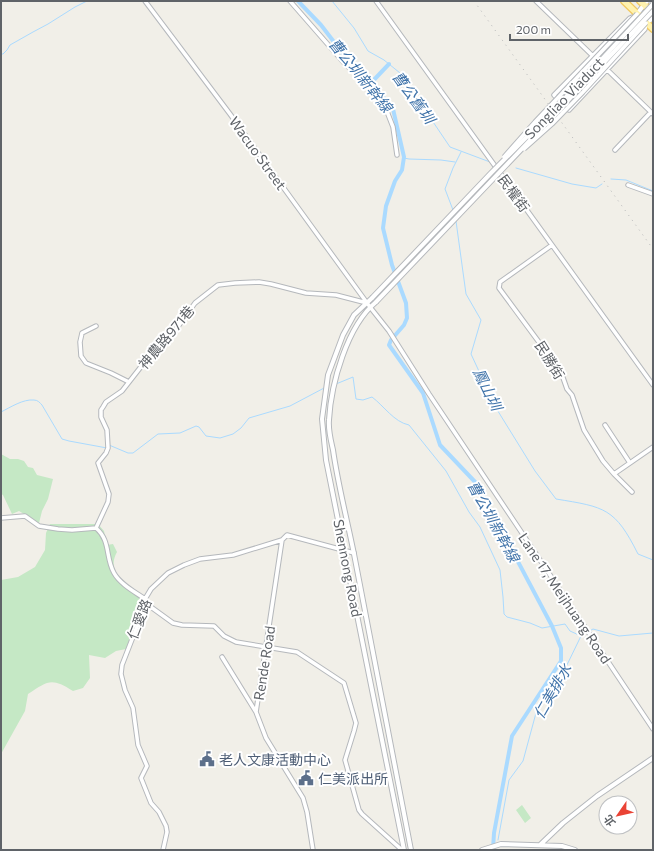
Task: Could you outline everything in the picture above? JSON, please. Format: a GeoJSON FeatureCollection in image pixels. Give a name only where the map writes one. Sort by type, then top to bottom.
{"type":"FeatureCollection","features":[{"type":"Feature","properties":{"kind":"main road"},"geometry":{"type":"LineString","coordinates":[[624,1],[653,29]]}},
{"type":"Feature","properties":{"kind":"main road"},"geometry":{"type":"LineString","coordinates":[[644,2],[653,12]]}},
{"type":"Feature","properties":{"kind":"street","name":"Wacuo Street"},"geometry":{"type":"LineString","coordinates":[[145,1],[230,114],[369,305]]}},
{"type":"Feature","properties":{"kind":"street"},"geometry":{"type":"LineString","coordinates":[[290,1],[345,64],[376,92],[386,109],[393,127],[398,155]]}},
{"type":"Feature","properties":{"kind":"street","name":"民權街"},"geometry":{"type":"LineString","coordinates":[[376,1],[653,384]]}},
{"type":"Feature","properties":{"kind":"street"},"geometry":{"type":"LineString","coordinates":[[536,1],[652,113],[615,150]]}},
{"type":"Feature","properties":{"kind":"street"},"geometry":{"type":"LineString","coordinates":[[644,2],[637,14],[630,18],[554,95],[565,108],[569,110],[645,29],[646,23],[653,18]]}},
{"type":"Feature","properties":{"kind":"street","name":"Songliao Viaduct"},"geometry":{"type":"LineString","coordinates":[[372,298],[491,173],[575,88],[653,4]]}},
{"type":"Feature","properties":{"kind":"street","name":"Songliao Viaduct"},"geometry":{"type":"LineString","coordinates":[[376,302],[653,12]]}},
{"type":"Feature","properties":{"kind":"street","name":"Songliao Viaduct"},"geometry":{"type":"LineString","coordinates":[[491,173],[534,122],[637,14]]}},
{"type":"Feature","properties":{"kind":"street","name":"Songliao Viaduct"},"geometry":{"type":"LineString","coordinates":[[494,177],[552,124],[646,23]]}},
{"type":"Feature","properties":{"kind":"street"},"geometry":{"type":"LineString","coordinates":[[628,185],[653,194]]}},
{"type":"Feature","properties":{"kind":"street","name":"民勝街"},"geometry":{"type":"LineString","coordinates":[[552,245],[500,282],[499,288],[561,372],[566,389],[572,395],[584,430],[603,461],[632,492]]}},
{"type":"Feature","properties":{"kind":"street","name":"神農路971巷"},"geometry":{"type":"LineString","coordinates":[[96,528],[108,502],[109,494],[98,463],[108,448],[107,430],[101,418],[101,410],[106,402],[117,396],[147,359],[177,328],[195,303],[218,285],[259,282],[306,293],[336,295],[369,305]]}},
{"type":"Feature","properties":{"kind":"street","name":"Shennong Road"},"geometry":{"type":"LineString","coordinates":[[372,298],[343,355],[335,377],[328,421],[334,459],[354,553],[411,850]]}},
{"type":"Feature","properties":{"kind":"street","name":"Shennong Road"},"geometry":{"type":"LineString","coordinates":[[376,302],[369,305],[354,316],[338,346],[328,375],[322,419],[326,460],[345,550],[403,850]]}},
{"type":"Feature","properties":{"kind":"street","name":"Lane 17, Meijhuang Road"},"geometry":{"type":"LineString","coordinates":[[369,305],[389,331],[653,729]]}},
{"type":"Feature","properties":{"kind":"street"},"geometry":{"type":"LineString","coordinates":[[96,326],[82,333],[80,342],[82,356],[86,364],[129,382]]}},
{"type":"Feature","properties":{"kind":"street"},"geometry":{"type":"LineString","coordinates":[[605,425],[630,463]]}},
{"type":"Feature","properties":{"kind":"street"},"geometry":{"type":"LineString","coordinates":[[614,474],[653,447]]}},
{"type":"Feature","properties":{"kind":"street"},"geometry":{"type":"LineString","coordinates":[[1,518],[25,516],[36,525],[58,529],[72,530],[96,528],[102,533],[105,540],[109,560],[116,576],[144,601],[173,623],[182,625],[214,626],[224,636],[236,642],[297,652],[344,683],[356,723],[344,760],[359,810],[403,850]]}},
{"type":"Feature","properties":{"kind":"street"},"geometry":{"type":"LineString","coordinates":[[282,540],[287,535],[354,553]]}},
{"type":"Feature","properties":{"kind":"street","name":"仁愛路"},"geometry":{"type":"LineString","coordinates":[[163,850],[167,832],[166,826],[159,812],[151,803],[141,778],[147,766],[138,745],[134,708],[125,690],[121,674],[122,664],[138,624],[144,601],[152,589],[168,573],[184,565],[200,559],[233,555],[282,540]]}},
{"type":"Feature","properties":{"kind":"street","name":"Rende Road"},"geometry":{"type":"LineString","coordinates":[[282,540],[256,712],[266,738],[303,798],[307,812],[313,850]]}},
{"type":"Feature","properties":{"kind":"street"},"geometry":{"type":"LineString","coordinates":[[222,657],[256,712]]}},
{"type":"Feature","properties":{"kind":"street"},"geometry":{"type":"LineString","coordinates":[[541,844],[563,823],[597,796],[653,758]]}},
{"type":"Feature","properties":{"kind":"street"},"geometry":{"type":"LineString","coordinates":[[482,850],[501,844],[541,844],[562,846],[575,850]]}},
{"type":"Feature","properties":{"kind":"green space"},"geometry":{"type":"Polygon","coordinates":[[[1,454],[10,459],[24,461],[28,467],[33,468],[37,475],[53,479],[48,499],[42,511],[39,523],[19,511],[12,514],[3,495],[1,494],[1,454]]]}},
{"type":"Feature","properties":{"kind":"green space"},"geometry":{"type":"Polygon","coordinates":[[[50,524],[98,524],[104,531],[107,545],[113,544],[117,552],[114,559],[116,572],[125,583],[142,597],[138,617],[126,649],[116,651],[105,658],[89,655],[90,678],[83,688],[73,691],[60,684],[50,682],[40,686],[28,694],[25,711],[1,754],[1,580],[18,577],[35,567],[45,550],[46,533],[50,524]]]}},
{"type":"Feature","properties":{"kind":"green space"},"geometry":{"type":"Polygon","coordinates":[[[522,805],[531,818],[525,823],[516,810],[522,805]]]}},
{"type":"Feature","properties":{"kind":"waterway"},"geometry":{"type":"LineString","coordinates":[[1,54],[3,54],[10,45],[87,1]]}},
{"type":"Feature","properties":{"kind":"waterway","name":"曹公圳新幹線"},"geometry":{"type":"LineString","coordinates":[[298,1],[321,25],[357,72],[379,92],[393,109],[404,157],[402,170],[395,181],[386,206],[383,228],[392,265],[406,303],[407,318],[404,325],[391,340],[389,345],[423,393],[440,445],[477,484],[552,626],[561,648],[561,661],[512,736],[494,833],[494,850]]}},
{"type":"Feature","properties":{"kind":"waterway","name":"曹公舊圳"},"geometry":{"type":"LineString","coordinates":[[332,1],[354,28],[368,51],[384,60],[400,73],[450,147],[490,162]]}},
{"type":"Feature","properties":{"kind":"waterway"},"geometry":{"type":"LineString","coordinates":[[370,84],[389,64]]}},
{"type":"Feature","properties":{"kind":"waterway","name":"鳳山圳"},"geometry":{"type":"LineString","coordinates":[[453,210],[445,189],[461,152]]}},
{"type":"Feature","properties":{"kind":"waterway"},"geometry":{"type":"LineString","coordinates":[[404,158],[455,162]]}},
{"type":"Feature","properties":{"kind":"waterway","name":"曹公舊圳"},"geometry":{"type":"LineString","coordinates":[[516,168],[572,184],[596,188],[602,184]]}},
{"type":"Feature","properties":{"kind":"waterway","name":"曹公舊圳"},"geometry":{"type":"LineString","coordinates":[[611,179],[626,180],[653,191]]}},
{"type":"Feature","properties":{"kind":"waterway","name":"鳳山圳"},"geometry":{"type":"LineString","coordinates":[[456,221],[466,294],[481,320],[471,354],[496,408],[535,471],[556,499],[586,504],[607,512],[615,518],[622,527],[638,554],[653,560]]}},
{"type":"Feature","properties":{"kind":"waterway"},"geometry":{"type":"LineString","coordinates":[[336,384],[353,377],[356,399],[363,400],[372,397],[399,421],[409,425],[446,471],[469,512],[480,527],[500,570],[504,614],[507,617],[542,628],[565,624],[570,631],[581,636]]}},
{"type":"Feature","properties":{"kind":"waterway"},"geometry":{"type":"LineString","coordinates":[[109,445],[128,453],[133,453],[158,434],[180,433],[196,426],[199,427],[206,436],[220,438],[233,434],[241,428],[249,418],[290,406],[326,387]]}},
{"type":"Feature","properties":{"kind":"waterway"},"geometry":{"type":"LineString","coordinates":[[1,412],[21,402],[37,400],[42,405],[62,439],[107,448]]}},
{"type":"Feature","properties":{"kind":"waterway","name":"仁美排水"},"geometry":{"type":"LineString","coordinates":[[498,840],[509,780],[523,761],[536,713],[564,671],[581,636],[593,629],[619,636],[653,633]]}},
{"type":"Feature","properties":{"kind":"railway"},"geometry":{"type":"LineString","coordinates":[[474,1],[653,249]]}},
{"type":"Feature","properties":{"kind":"place","name":"老人文康活動中心"},"geometry":{"type":"Point","coordinates":[207,759]}},
{"type":"Feature","properties":{"kind":"place","name":"仁美派出所"},"geometry":{"type":"Point","coordinates":[306,778]}}]}
